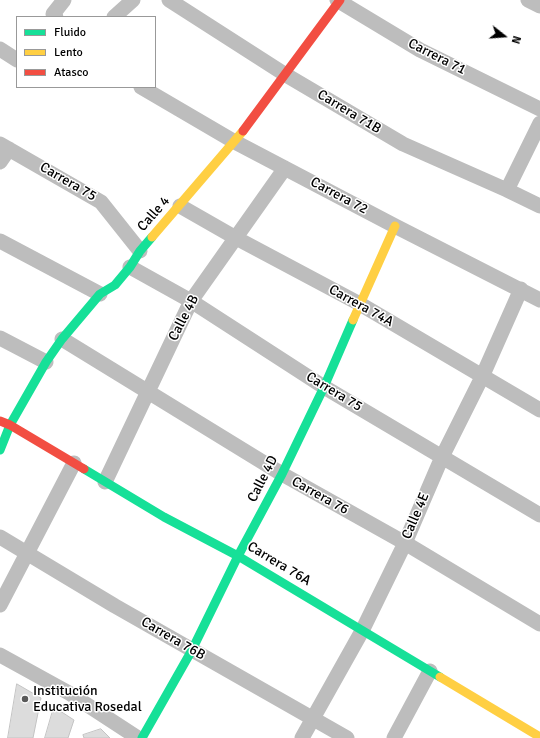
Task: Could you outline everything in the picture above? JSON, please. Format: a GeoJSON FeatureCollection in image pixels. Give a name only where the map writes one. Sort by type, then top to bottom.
{"type":"FeatureCollection","features":[{"type":"Feature","properties":{"kind":"street"},"geometry":{"type":"LineString","coordinates":[[55,16],[64,0]]}},
{"type":"Feature","properties":{"kind":"street"},"geometry":{"type":"LineString","coordinates":[[115,16],[133,0]]}},
{"type":"Feature","properties":{"kind":"street","name":"Carrera 71B"},"geometry":{"type":"LineString","coordinates":[[169,0],[286,74],[403,144],[540,206]]}},
{"type":"Feature","properties":{"kind":"street","name":"Calle 4"},"geometry":{"type":"LineString","coordinates":[[0,450],[10,425],[46,362],[62,339],[100,294],[115,285],[130,267],[140,251],[235,142],[339,0]]}},
{"type":"Feature","properties":{"kind":"street","name":"Carrera 71"},"geometry":{"type":"LineString","coordinates":[[339,0],[420,50],[540,109]]}},
{"type":"Feature","properties":{"kind":"street"},"geometry":{"type":"LineString","coordinates":[[528,0],[540,6]]}},
{"type":"Feature","properties":{"kind":"street"},"geometry":{"type":"LineString","coordinates":[[0,49],[16,59]]}},
{"type":"Feature","properties":{"kind":"street","name":"Carrera 72"},"geometry":{"type":"LineString","coordinates":[[143,88],[235,142],[540,300]]}},
{"type":"Feature","properties":{"kind":"street"},"geometry":{"type":"LineString","coordinates":[[507,190],[540,123]]}},
{"type":"Feature","properties":{"kind":"street"},"geometry":{"type":"LineString","coordinates":[[0,162],[4,146]]}},
{"type":"Feature","properties":{"kind":"street","name":"Carrera 75"},"geometry":{"type":"LineString","coordinates":[[4,146],[101,202],[140,251]]}},
{"type":"Feature","properties":{"kind":"street","name":"Calle 4B"},"geometry":{"type":"LineString","coordinates":[[105,482],[191,301],[285,168]]}},
{"type":"Feature","properties":{"kind":"street","name":"Carrera 74A"},"geometry":{"type":"LineString","coordinates":[[180,206],[236,238],[360,304],[540,410]]}},
{"type":"Feature","properties":{"kind":"street","name":"Calle 4D"},"geometry":{"type":"LineString","coordinates":[[142,738],[192,650],[238,556],[282,474],[324,387],[395,226]]}},
{"type":"Feature","properties":{"kind":"street"},"geometry":{"type":"LineString","coordinates":[[0,241],[100,294]]}},
{"type":"Feature","properties":{"kind":"street","name":"Carrera 75"},"geometry":{"type":"LineString","coordinates":[[130,267],[191,301],[324,387],[540,516]]}},
{"type":"Feature","properties":{"kind":"street","name":"Calle 4E"},"geometry":{"type":"LineString","coordinates":[[302,738],[362,631],[405,543],[442,457],[482,376],[521,289]]}},
{"type":"Feature","properties":{"kind":"street"},"geometry":{"type":"LineString","coordinates":[[0,338],[46,362]]}},
{"type":"Feature","properties":{"kind":"street","name":"Carrera 76"},"geometry":{"type":"LineString","coordinates":[[62,339],[282,474],[405,543],[540,624]]}},
{"type":"Feature","properties":{"kind":"street","name":"Carrera 76A"},"geometry":{"type":"LineString","coordinates":[[0,421],[10,425],[164,517],[238,556],[540,736]]}},
{"type":"Feature","properties":{"kind":"street"},"geometry":{"type":"LineString","coordinates":[[0,604],[74,463]]}},
{"type":"Feature","properties":{"kind":"street","name":"Carrera 76B"},"geometry":{"type":"LineString","coordinates":[[0,537],[115,606],[347,738]]}},
{"type":"Feature","properties":{"kind":"street"},"geometry":{"type":"LineString","coordinates":[[0,655],[69,693],[138,738]]}},
{"type":"Feature","properties":{"kind":"street"},"geometry":{"type":"LineString","coordinates":[[394,738],[430,671]]}},
{"type":"Feature","properties":{"kind":"building"},"geometry":{"type":"Polygon","coordinates":[[[17,684],[41,698],[33,738],[8,738],[17,684]]]}},
{"type":"Feature","properties":{"kind":"building"},"geometry":{"type":"Polygon","coordinates":[[[54,707],[74,720],[68,738],[45,738],[54,707]]]}},
{"type":"Feature","properties":{"kind":"building"},"geometry":{"type":"Polygon","coordinates":[[[101,729],[110,738],[84,738],[83,735],[101,729]]]}},
{"type":"Feature","properties":{"kind":"traffic: fast"},"geometry":{"type":"LineString","coordinates":[[0,450],[10,425],[46,362],[62,339],[100,294],[115,285],[152,237]]}},
{"type":"Feature","properties":{"kind":"traffic: fast"},"geometry":{"type":"LineString","coordinates":[[142,738],[192,650],[238,556],[282,474],[324,387],[353,320]]}},
{"type":"Feature","properties":{"kind":"traffic: fast"},"geometry":{"type":"LineString","coordinates":[[84,469],[164,517],[238,556],[440,677]]}},
{"type":"Feature","properties":{"kind":"traffic: slow"},"geometry":{"type":"LineString","coordinates":[[152,237],[243,131]]}},
{"type":"Feature","properties":{"kind":"traffic: slow"},"geometry":{"type":"LineString","coordinates":[[353,320],[395,226]]}},
{"type":"Feature","properties":{"kind":"traffic: slow"},"geometry":{"type":"LineString","coordinates":[[440,677],[540,737]]}},
{"type":"Feature","properties":{"kind":"traffic: jam"},"geometry":{"type":"LineString","coordinates":[[243,131],[340,0]]}},
{"type":"Feature","properties":{"kind":"traffic: jam"},"geometry":{"type":"LineString","coordinates":[[0,421],[10,425],[84,469]]}},
{"type":"Feature","properties":{"kind":"place","name":"Institución Educativa Rosedal"},"geometry":{"type":"Point","coordinates":[25,699]}}]}
